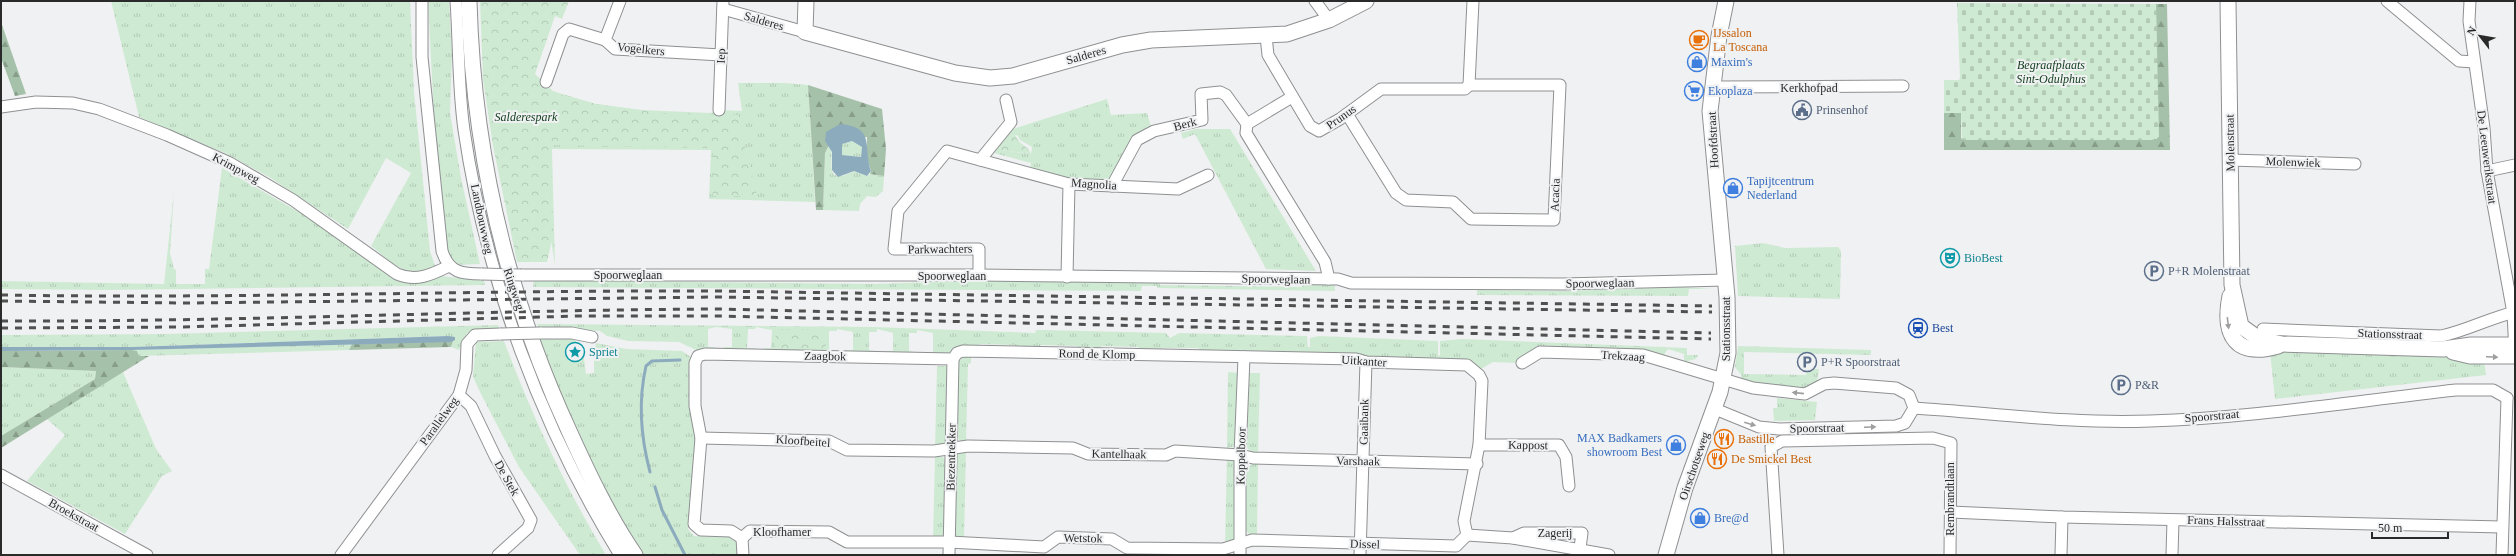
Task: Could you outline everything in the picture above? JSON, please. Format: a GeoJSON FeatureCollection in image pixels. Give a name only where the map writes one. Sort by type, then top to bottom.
{"type":"FeatureCollection","features":[{"type":"Feature","properties":{"kind":"street"},"geometry":{"type":"LineString","coordinates":[[422,1],[422,57],[442,251],[449,266]]}},
{"type":"Feature","properties":{"kind":"street","name":"Landbouwweg"},"geometry":{"type":"LineString","coordinates":[[456,1],[464,130],[492,265],[526,362],[563,451],[598,520],[620,555]]}},
{"type":"Feature","properties":{"kind":"street","name":"Ringweg"},"geometry":{"type":"LineString","coordinates":[[469,1],[478,126],[487,181],[506,265],[551,393],[599,493],[635,555]]}},
{"type":"Feature","properties":{"kind":"street","name":"Vogelkers"},"geometry":{"type":"LineString","coordinates":[[620,1],[605,40],[615,49],[721,55]]}},
{"type":"Feature","properties":{"kind":"street"},"geometry":{"type":"LineString","coordinates":[[805,32],[806,1]]}},
{"type":"Feature","properties":{"kind":"street"},"geometry":{"type":"LineString","coordinates":[[1315,1],[1329,20]]}},
{"type":"Feature","properties":{"kind":"street","name":"Salderes"},"geometry":{"type":"LineString","coordinates":[[723,5],[805,32],[955,73],[990,78],[1013,76],[1122,45],[1151,40],[1286,34],[1329,20],[1366,1]]}},
{"type":"Feature","properties":{"kind":"street"},"geometry":{"type":"LineString","coordinates":[[1469,85],[1473,1]]}},
{"type":"Feature","properties":{"kind":"street","name":"Hoofdstraat"},"geometry":{"type":"LineString","coordinates":[[1726,1],[1719,36],[1715,87],[1710,111],[1726,280]]}},
{"type":"Feature","properties":{"kind":"street","name":"Molenstraat"},"geometry":{"type":"LineString","coordinates":[[2228,1],[2232,285]]}},
{"type":"Feature","properties":{"kind":"street"},"geometry":{"type":"LineString","coordinates":[[2387,1],[2459,61],[2474,62]]}},
{"type":"Feature","properties":{"kind":"street","name":"De Leeuwerikstraat"},"geometry":{"type":"LineString","coordinates":[[2470,1],[2469,21],[2484,128],[2487,171],[2514,312],[2515,356]]}},
{"type":"Feature","properties":{"kind":"street","name":"Iep"},"geometry":{"type":"LineString","coordinates":[[719,110],[723,5]]}},
{"type":"Feature","properties":{"kind":"street"},"geometry":{"type":"LineString","coordinates":[[546,82],[563,34],[569,29],[605,40]]}},
{"type":"Feature","properties":{"kind":"street","name":"Prunus"},"geometry":{"type":"LineString","coordinates":[[1266,36],[1268,55],[1310,126],[1319,131],[1347,114],[1381,89],[1465,89],[1469,85]]}},
{"type":"Feature","properties":{"kind":"street","name":"Acacia"},"geometry":{"type":"LineString","coordinates":[[1347,114],[1396,193],[1406,200],[1452,202],[1471,219],[1554,220],[1560,85],[1469,85]]}},
{"type":"Feature","properties":{"kind":"street","name":"Kerkhofpad"},"geometry":{"type":"LineString","coordinates":[[1715,87],[1903,86]]}},
{"type":"Feature","properties":{"kind":"street","name":"Berk"},"geometry":{"type":"LineString","coordinates":[[1112,186],[1137,140],[1154,131],[1202,120],[1201,94],[1220,92],[1226,95],[1247,124],[1246,133],[1325,262],[1329,279]]}},
{"type":"Feature","properties":{"kind":"street"},"geometry":{"type":"LineString","coordinates":[[1247,124],[1292,97]]}},
{"type":"Feature","properties":{"kind":"street"},"geometry":{"type":"LineString","coordinates":[[980,160],[1011,122],[1006,100]]}},
{"type":"Feature","properties":{"kind":"street","name":"Krimpweg"},"geometry":{"type":"LineString","coordinates":[[1,107],[36,102],[73,103],[99,109],[167,135],[230,163],[293,200],[397,274],[407,278],[422,277],[449,266]]}},
{"type":"Feature","properties":{"kind":"street","name":"Magnolia"},"geometry":{"type":"LineString","coordinates":[[947,151],[1069,184],[1178,189],[1208,175]]}},
{"type":"Feature","properties":{"kind":"street","name":"Parkwachters"},"geometry":{"type":"LineString","coordinates":[[947,151],[898,211],[894,249],[980,248],[979,276]]}},
{"type":"Feature","properties":{"kind":"street","name":"Molenwiek"},"geometry":{"type":"LineString","coordinates":[[2230,160],[2355,164]]}},
{"type":"Feature","properties":{"kind":"street"},"geometry":{"type":"LineString","coordinates":[[2487,171],[2515,165]]}},
{"type":"Feature","properties":{"kind":"street"},"geometry":{"type":"LineString","coordinates":[[1067,277],[1069,184]]}},
{"type":"Feature","properties":{"kind":"street","name":"Spoorweglaan"},"geometry":{"type":"LineString","coordinates":[[449,266],[462,274],[522,276],[979,276],[1329,279],[1351,283],[1383,284],[1564,284],[1726,280]]}},
{"type":"Feature","properties":{"kind":"street","name":"Stationsstraat"},"geometry":{"type":"LineString","coordinates":[[1724,378],[1729,338],[1726,280]]}},
{"type":"Feature","properties":{"kind":"street","name":"Stationsstraat"},"geometry":{"type":"LineString","coordinates":[[2232,285],[2227,323],[2231,336],[2241,346],[2251,350],[2266,349],[2282,344],[2442,349],[2471,345],[2515,345]]}},
{"type":"Feature","properties":{"kind":"street","name":"Stationsstraat"},"geometry":{"type":"LineString","coordinates":[[2264,329],[2440,336],[2460,332],[2496,316],[2514,312]]}},
{"type":"Feature","properties":{"kind":"street","name":"Parallelweg"},"geometry":{"type":"LineString","coordinates":[[340,555],[459,396],[466,370],[467,344],[475,336],[572,333],[592,337]]}},
{"type":"Feature","properties":{"kind":"street","name":"Stationsstraat"},"geometry":{"type":"LineString","coordinates":[[2442,349],[2470,356],[2515,356]]}},
{"type":"Feature","properties":{"kind":"street","name":"Rond de Klomp"},"geometry":{"type":"LineString","coordinates":[[953,359],[957,353],[963,351],[1244,357]]}},
{"type":"Feature","properties":{"kind":"street","name":"Trekzaag"},"geometry":{"type":"LineString","coordinates":[[1522,363],[1540,352],[1643,355],[1724,378]]}},
{"type":"Feature","properties":{"kind":"street","name":"Zaagbok"},"geometry":{"type":"LineString","coordinates":[[698,356],[705,354],[953,359]]}},
{"type":"Feature","properties":{"kind":"street","name":"Kloofhamer"},"geometry":{"type":"LineString","coordinates":[[698,356],[695,363],[695,406],[701,438],[694,524],[701,530],[731,531],[742,538],[750,531],[829,532],[847,542],[949,542]]}},
{"type":"Feature","properties":{"kind":"street","name":"Uitkanter"},"geometry":{"type":"LineString","coordinates":[[1244,357],[1356,359],[1366,362],[1465,364],[1479,375],[1482,381],[1479,445]]}},
{"type":"Feature","properties":{"kind":"street","name":"Koppelboor"},"geometry":{"type":"LineString","coordinates":[[1240,550],[1240,455],[1244,357]]}},
{"type":"Feature","properties":{"kind":"street","name":"Biezentrekker"},"geometry":{"type":"LineString","coordinates":[[948,555],[953,359]]}},
{"type":"Feature","properties":{"kind":"street","name":"Gaaibank"},"geometry":{"type":"LineString","coordinates":[[1360,555],[1366,362]]}},
{"type":"Feature","properties":{"kind":"street"},"geometry":{"type":"LineString","coordinates":[[1724,378],[1753,388],[1805,394],[1828,383],[1896,388],[1909,395],[1914,408]]}},
{"type":"Feature","properties":{"kind":"street","name":"Oirschotseweg"},"geometry":{"type":"LineString","coordinates":[[1666,555],[1685,488],[1724,378]]}},
{"type":"Feature","properties":{"kind":"street","name":"Spoorstraat"},"geometry":{"type":"LineString","coordinates":[[1714,409],[1744,423],[1779,429],[1896,426],[1905,423],[1914,408],[2056,419],[2150,421],[2218,416],[2456,390],[2492,390],[2511,399]]}},
{"type":"Feature","properties":{"kind":"street","name":"De Stek"},"geometry":{"type":"LineString","coordinates":[[459,396],[471,406],[495,456],[531,520],[528,528],[498,555]]}},
{"type":"Feature","properties":{"kind":"street"},"geometry":{"type":"LineString","coordinates":[[2502,555],[2502,527],[2511,399]]}},
{"type":"Feature","properties":{"kind":"street","name":"Kloofbeitel"},"geometry":{"type":"LineString","coordinates":[[701,438],[829,441],[847,450],[934,451],[950,449]]}},
{"type":"Feature","properties":{"kind":"street","name":"Rembrandtlaan"},"geometry":{"type":"LineString","coordinates":[[1778,555],[1771,447],[1782,441],[1897,438],[1933,438],[1951,443],[1950,555]]}},
{"type":"Feature","properties":{"kind":"street"},"geometry":{"type":"LineString","coordinates":[[1467,535],[1464,520],[1477,464],[1479,445]]}},
{"type":"Feature","properties":{"kind":"street","name":"Kappost"},"geometry":{"type":"LineString","coordinates":[[1479,445],[1558,446],[1566,457],[1569,486]]}},
{"type":"Feature","properties":{"kind":"street","name":"Kantelhaak"},"geometry":{"type":"LineString","coordinates":[[950,449],[968,446],[1066,448],[1088,454],[1166,455],[1175,451],[1240,455]]}},
{"type":"Feature","properties":{"kind":"street","name":"Varshaak"},"geometry":{"type":"LineString","coordinates":[[1240,455],[1253,458],[1477,464]]}},
{"type":"Feature","properties":{"kind":"street","name":"Broekstraat"},"geometry":{"type":"LineString","coordinates":[[1,475],[147,555]]}},
{"type":"Feature","properties":{"kind":"street","name":"Frans Halsstraat"},"geometry":{"type":"LineString","coordinates":[[1951,512],[2062,518],[2502,527]]}},
{"type":"Feature","properties":{"kind":"street"},"geometry":{"type":"LineString","coordinates":[[2060,555],[2062,518]]}},
{"type":"Feature","properties":{"kind":"street"},"geometry":{"type":"LineString","coordinates":[[2172,555],[2173,520]]}},
{"type":"Feature","properties":{"kind":"street","name":"Zagerij"},"geometry":{"type":"LineString","coordinates":[[1513,538],[1524,533],[1582,533],[1580,548]]}},
{"type":"Feature","properties":{"kind":"street","name":"Dissel"},"geometry":{"type":"LineString","coordinates":[[1240,550],[1252,540],[1456,546],[1467,535]]}},
{"type":"Feature","properties":{"kind":"street","name":"Zagerij"},"geometry":{"type":"LineString","coordinates":[[1467,535],[1513,538],[1527,542],[1580,548],[1609,555]]}},
{"type":"Feature","properties":{"kind":"street","name":"Wetstok"},"geometry":{"type":"LineString","coordinates":[[949,542],[1044,547],[1058,537],[1112,538],[1127,548],[1240,550]]}},
{"type":"Feature","properties":{"kind":"street"},"geometry":{"type":"LineString","coordinates":[[742,538],[743,555]]}},
{"type":"Feature","properties":{"kind":"green space"},"geometry":{"type":"Polygon","coordinates":[[[111,1],[410,1],[414,92],[430,251],[435,266],[416,272],[408,271],[393,264],[371,246],[411,173],[386,158],[348,229],[269,177],[227,154],[139,117],[111,1]]]}},
{"type":"Feature","properties":{"kind":"green space"},"geometry":{"type":"Polygon","coordinates":[[[428,1],[449,1],[452,52],[450,113],[461,178],[480,264],[455,265],[448,257],[445,245],[436,156],[428,1]]]}},
{"type":"Feature","properties":{"kind":"green space","name":"Salderespark"},"geometry":{"type":"Polygon","coordinates":[[[480,1],[569,1],[562,19],[555,16],[535,74],[555,93],[596,104],[666,114],[738,115],[757,196],[713,196],[713,148],[551,145],[553,236],[547,262],[517,262],[493,146],[483,79],[480,1]]]}},
{"type":"Feature","properties":{"kind":"green space","name":"Begraafplaats Sint-Odulphus"},"geometry":{"type":"Polygon","coordinates":[[[1957,3],[2156,4],[2159,137],[2152,140],[1962,140],[1961,113],[1944,113],[1944,80],[1959,80],[1960,78],[1957,3]]]}},
{"type":"Feature","properties":{"kind":"green space"},"geometry":{"type":"Polygon","coordinates":[[[2156,4],[2167,4],[2170,150],[1944,150],[1944,113],[1961,112],[1961,138],[1964,140],[2157,139],[2156,4]]]}},
{"type":"Feature","properties":{"kind":"green space"},"geometry":{"type":"Polygon","coordinates":[[[1,22],[26,94],[15,96],[1,58],[1,22]]]}},
{"type":"Feature","properties":{"kind":"green space"},"geometry":{"type":"Polygon","coordinates":[[[738,83],[785,83],[808,85],[815,202],[709,199],[711,150],[552,149],[555,265],[537,151],[549,90],[596,104],[642,110],[710,113],[719,110],[742,111],[738,83]]]}},
{"type":"Feature","properties":{"kind":"green space"},"geometry":{"type":"Polygon","coordinates":[[[808,85],[882,109],[886,149],[884,176],[870,174],[871,171],[867,158],[867,137],[825,140],[829,145],[825,153],[823,210],[816,210],[808,85]]]}},
{"type":"Feature","properties":{"kind":"green space"},"geometry":{"type":"Polygon","coordinates":[[[1107,99],[1111,115],[1147,113],[1152,130],[1130,145],[1107,182],[1071,182],[1030,170],[1031,163],[994,153],[990,159],[987,153],[1002,135],[1006,138],[1000,150],[1031,154],[1032,147],[1020,140],[1017,135],[1011,136],[1005,132],[1010,127],[1013,129],[1107,99]]]}},
{"type":"Feature","properties":{"kind":"green space"},"geometry":{"type":"Polygon","coordinates":[[[1196,129],[1230,129],[1316,271],[1266,269],[1195,134],[1183,139],[1181,133],[1196,129]]]}},
{"type":"Feature","properties":{"kind":"green space"},"geometry":{"type":"Polygon","coordinates":[[[1005,132],[1011,136],[1015,135],[1031,154],[1000,150],[1005,139],[1002,135],[1005,132]]]}},
{"type":"Feature","properties":{"kind":"green space"},"geometry":{"type":"Polygon","coordinates":[[[852,141],[862,147],[861,157],[842,155],[842,144],[852,141]]]}},
{"type":"Feature","properties":{"kind":"green space"},"geometry":{"type":"Polygon","coordinates":[[[829,145],[831,149],[832,171],[834,175],[843,176],[854,171],[867,176],[870,174],[884,176],[883,191],[876,197],[867,196],[860,204],[859,211],[823,210],[825,153],[829,145]]]}},
{"type":"Feature","properties":{"kind":"green space"},"geometry":{"type":"Polygon","coordinates":[[[222,168],[318,223],[399,281],[422,281],[441,276],[484,281],[485,285],[108,290],[1,289],[1,281],[164,284],[174,192],[170,253],[174,269],[176,270],[176,284],[205,284],[205,269],[209,269],[222,168]]]}},
{"type":"Feature","properties":{"kind":"green space"},"geometry":{"type":"Polygon","coordinates":[[[1763,243],[1785,248],[1838,247],[1841,251],[1840,299],[1738,296],[1735,246],[1763,243]]]}},
{"type":"Feature","properties":{"kind":"green space"},"geometry":{"type":"Polygon","coordinates":[[[534,280],[876,284],[995,280],[1159,282],[1160,285],[1302,287],[1302,284],[1335,285],[1335,291],[1157,288],[1157,286],[1142,286],[1141,291],[533,287],[534,280]]]}},
{"type":"Feature","properties":{"kind":"green space"},"geometry":{"type":"Polygon","coordinates":[[[1686,287],[1712,289],[1689,289],[1688,296],[1477,295],[1477,290],[1564,291],[1686,287]]]}},
{"type":"Feature","properties":{"kind":"green space"},"geometry":{"type":"Polygon","coordinates":[[[537,324],[874,327],[1035,333],[1036,330],[1043,330],[1166,333],[1170,338],[1179,333],[1307,336],[1308,347],[1310,347],[1310,338],[1319,336],[1438,341],[1438,355],[1440,356],[1440,341],[1462,339],[1687,348],[1687,355],[1698,355],[1696,359],[1684,362],[1684,354],[1668,349],[1663,356],[1543,349],[1515,363],[1493,362],[1481,369],[1202,352],[1198,348],[1162,348],[1158,351],[1142,350],[1138,347],[1102,346],[1098,349],[1080,349],[1077,346],[1041,345],[1037,348],[1018,348],[1014,345],[980,344],[976,347],[956,347],[947,354],[925,355],[925,352],[933,352],[933,333],[917,330],[917,333],[909,333],[909,351],[916,352],[916,355],[885,354],[885,351],[893,351],[893,333],[877,329],[877,332],[869,332],[869,350],[876,351],[876,354],[845,353],[845,350],[853,350],[853,332],[837,329],[837,331],[829,331],[829,350],[836,350],[836,353],[764,351],[764,348],[771,348],[772,330],[756,327],[755,329],[748,329],[747,348],[755,348],[755,351],[724,350],[724,347],[732,347],[732,329],[716,327],[708,329],[708,347],[715,347],[715,350],[696,350],[679,342],[628,341],[607,336],[600,331],[539,329],[537,324]]]}},
{"type":"Feature","properties":{"kind":"green space"},"geometry":{"type":"Polygon","coordinates":[[[498,325],[500,330],[475,331],[467,333],[459,350],[451,347],[453,341],[448,336],[132,347],[1,347],[1,335],[164,334],[498,325]]]}},
{"type":"Feature","properties":{"kind":"green space"},"geometry":{"type":"Polygon","coordinates":[[[776,329],[826,330],[826,349],[775,348],[776,329]]]}},
{"type":"Feature","properties":{"kind":"green space"},"geometry":{"type":"Polygon","coordinates":[[[536,339],[574,339],[583,350],[586,374],[594,373],[594,351],[596,343],[627,349],[682,351],[691,357],[697,443],[688,529],[694,536],[722,537],[726,534],[736,541],[740,555],[643,555],[597,479],[536,339]]]}},
{"type":"Feature","properties":{"kind":"green space"},"geometry":{"type":"Polygon","coordinates":[[[453,341],[451,347],[349,350],[352,344],[453,341]]]}},
{"type":"Feature","properties":{"kind":"green space"},"geometry":{"type":"Polygon","coordinates":[[[504,341],[526,397],[550,451],[606,555],[580,555],[519,467],[482,396],[473,377],[476,342],[504,341]]]}},
{"type":"Feature","properties":{"kind":"green space"},"geometry":{"type":"Polygon","coordinates":[[[352,344],[349,350],[139,356],[137,351],[132,350],[352,344]]]}},
{"type":"Feature","properties":{"kind":"green space"},"geometry":{"type":"Polygon","coordinates":[[[1738,346],[1871,350],[1871,355],[1744,352],[1744,374],[1806,375],[1807,369],[1819,369],[1817,382],[1805,388],[1754,384],[1740,379],[1742,376],[1735,367],[1738,346]]]}},
{"type":"Feature","properties":{"kind":"green space"},"geometry":{"type":"Polygon","coordinates":[[[2292,349],[2440,355],[2484,360],[2486,375],[2275,399],[2270,352],[2292,349]]]}},
{"type":"Feature","properties":{"kind":"green space"},"geometry":{"type":"Polygon","coordinates":[[[1,351],[137,351],[139,356],[149,356],[1,448],[1,436],[95,379],[96,371],[1,367],[1,351]]]}},
{"type":"Feature","properties":{"kind":"green space"},"geometry":{"type":"Polygon","coordinates":[[[971,356],[971,363],[968,364],[966,443],[960,441],[957,437],[958,363],[963,357],[971,356]]]}},
{"type":"Feature","properties":{"kind":"green space"},"geometry":{"type":"Polygon","coordinates":[[[937,366],[946,366],[948,371],[946,441],[942,446],[935,448],[937,366]]]}},
{"type":"Feature","properties":{"kind":"green space"},"geometry":{"type":"Polygon","coordinates":[[[1,367],[96,371],[95,379],[1,436],[1,367]]]}},
{"type":"Feature","properties":{"kind":"green space"},"geometry":{"type":"Polygon","coordinates":[[[123,372],[156,449],[172,471],[162,476],[125,534],[27,481],[65,435],[47,419],[123,372]]]}},
{"type":"Feature","properties":{"kind":"green space"},"geometry":{"type":"Polygon","coordinates":[[[1228,372],[1239,373],[1238,446],[1227,448],[1228,372]]]}},
{"type":"Feature","properties":{"kind":"green space"},"geometry":{"type":"Polygon","coordinates":[[[1249,373],[1260,373],[1258,454],[1254,454],[1247,448],[1249,373]]]}},
{"type":"Feature","properties":{"kind":"green space"},"geometry":{"type":"Polygon","coordinates":[[[1777,398],[1817,402],[1815,420],[1774,421],[1773,408],[1777,408],[1777,398]]]}},
{"type":"Feature","properties":{"kind":"green space"},"geometry":{"type":"Polygon","coordinates":[[[966,450],[964,541],[955,536],[956,456],[959,452],[966,450]]]}},
{"type":"Feature","properties":{"kind":"green space"},"geometry":{"type":"Polygon","coordinates":[[[935,456],[943,457],[946,462],[944,531],[942,537],[933,540],[935,456]]]}},
{"type":"Feature","properties":{"kind":"green space"},"geometry":{"type":"Polygon","coordinates":[[[1227,457],[1237,460],[1235,539],[1227,547],[1225,546],[1227,457]]]}},
{"type":"Feature","properties":{"kind":"green space"},"geometry":{"type":"Polygon","coordinates":[[[1253,463],[1258,463],[1257,537],[1252,537],[1245,530],[1247,469],[1253,463]]]}},
{"type":"Feature","properties":{"kind":"water"},"geometry":{"type":"Polygon","coordinates":[[[840,124],[859,129],[864,134],[871,171],[867,176],[854,171],[838,177],[832,170],[832,152],[825,141],[826,132],[840,124]],[[852,141],[842,144],[842,155],[861,157],[862,147],[852,141]]]}},
{"type":"Feature","properties":{"kind":"water"},"geometry":{"type":"Polygon","coordinates":[[[448,336],[455,337],[455,340],[451,342],[132,350],[1,351],[1,347],[132,347],[448,336]]]}},
{"type":"Feature","properties":{"kind":"waterway"},"geometry":{"type":"LineString","coordinates":[[650,472],[644,446],[641,406],[646,366],[652,361],[680,360]]}},
{"type":"Feature","properties":{"kind":"waterway"},"geometry":{"type":"LineString","coordinates":[[655,487],[662,510],[685,555]]}},
{"type":"Feature","properties":{"kind":"railway"},"geometry":{"type":"LineString","coordinates":[[1,295],[179,296],[714,291],[1712,306]]}},
{"type":"Feature","properties":{"kind":"railway"},"geometry":{"type":"LineString","coordinates":[[1,301],[186,303],[718,297],[1712,312]]}},
{"type":"Feature","properties":{"kind":"railway"},"geometry":{"type":"LineString","coordinates":[[1,321],[180,320],[539,311],[718,309],[1711,333]]}},
{"type":"Feature","properties":{"kind":"railway"},"geometry":{"type":"LineString","coordinates":[[1,328],[181,327],[578,316],[718,316],[1711,339]]}},
{"type":"Feature","properties":{"kind":"place","name":"IJssalon La Toscana"},"geometry":{"type":"Point","coordinates":[1699,40]}},
{"type":"Feature","properties":{"kind":"place","name":"Maxim's"},"geometry":{"type":"Point","coordinates":[1697,62]}},
{"type":"Feature","properties":{"kind":"place","name":"Ekoplaza"},"geometry":{"type":"Point","coordinates":[1694,91]}},
{"type":"Feature","properties":{"kind":"place","name":"Prinsenhof"},"geometry":{"type":"Point","coordinates":[1802,110]}},
{"type":"Feature","properties":{"kind":"place","name":"Tapijtcentrum Nederland"},"geometry":{"type":"Point","coordinates":[1733,188]}},
{"type":"Feature","properties":{"kind":"place","name":"BioBest"},"geometry":{"type":"Point","coordinates":[1950,258]}},
{"type":"Feature","properties":{"kind":"place","name":"P+R Molenstraat"},"geometry":{"type":"Point","coordinates":[2154,271]}},
{"type":"Feature","properties":{"kind":"place","name":"Best"},"geometry":{"type":"Point","coordinates":[1918,328]}},
{"type":"Feature","properties":{"kind":"place","name":"Spriet"},"geometry":{"type":"Point","coordinates":[575,352]}},
{"type":"Feature","properties":{"kind":"place","name":"P+R Spoorstraat"},"geometry":{"type":"Point","coordinates":[1807,362]}},
{"type":"Feature","properties":{"kind":"place","name":"P&R"},"geometry":{"type":"Point","coordinates":[2121,385]}},
{"type":"Feature","properties":{"kind":"place","name":"Bastille"},"geometry":{"type":"Point","coordinates":[1724,439]}},
{"type":"Feature","properties":{"kind":"place","name":"MAX Badkamers showroom Best"},"geometry":{"type":"Point","coordinates":[1676,445]}},
{"type":"Feature","properties":{"kind":"place","name":"De Smickel Best"},"geometry":{"type":"Point","coordinates":[1717,459]}},
{"type":"Feature","properties":{"kind":"place","name":"Bre@d"},"geometry":{"type":"Point","coordinates":[1700,518]}}]}
